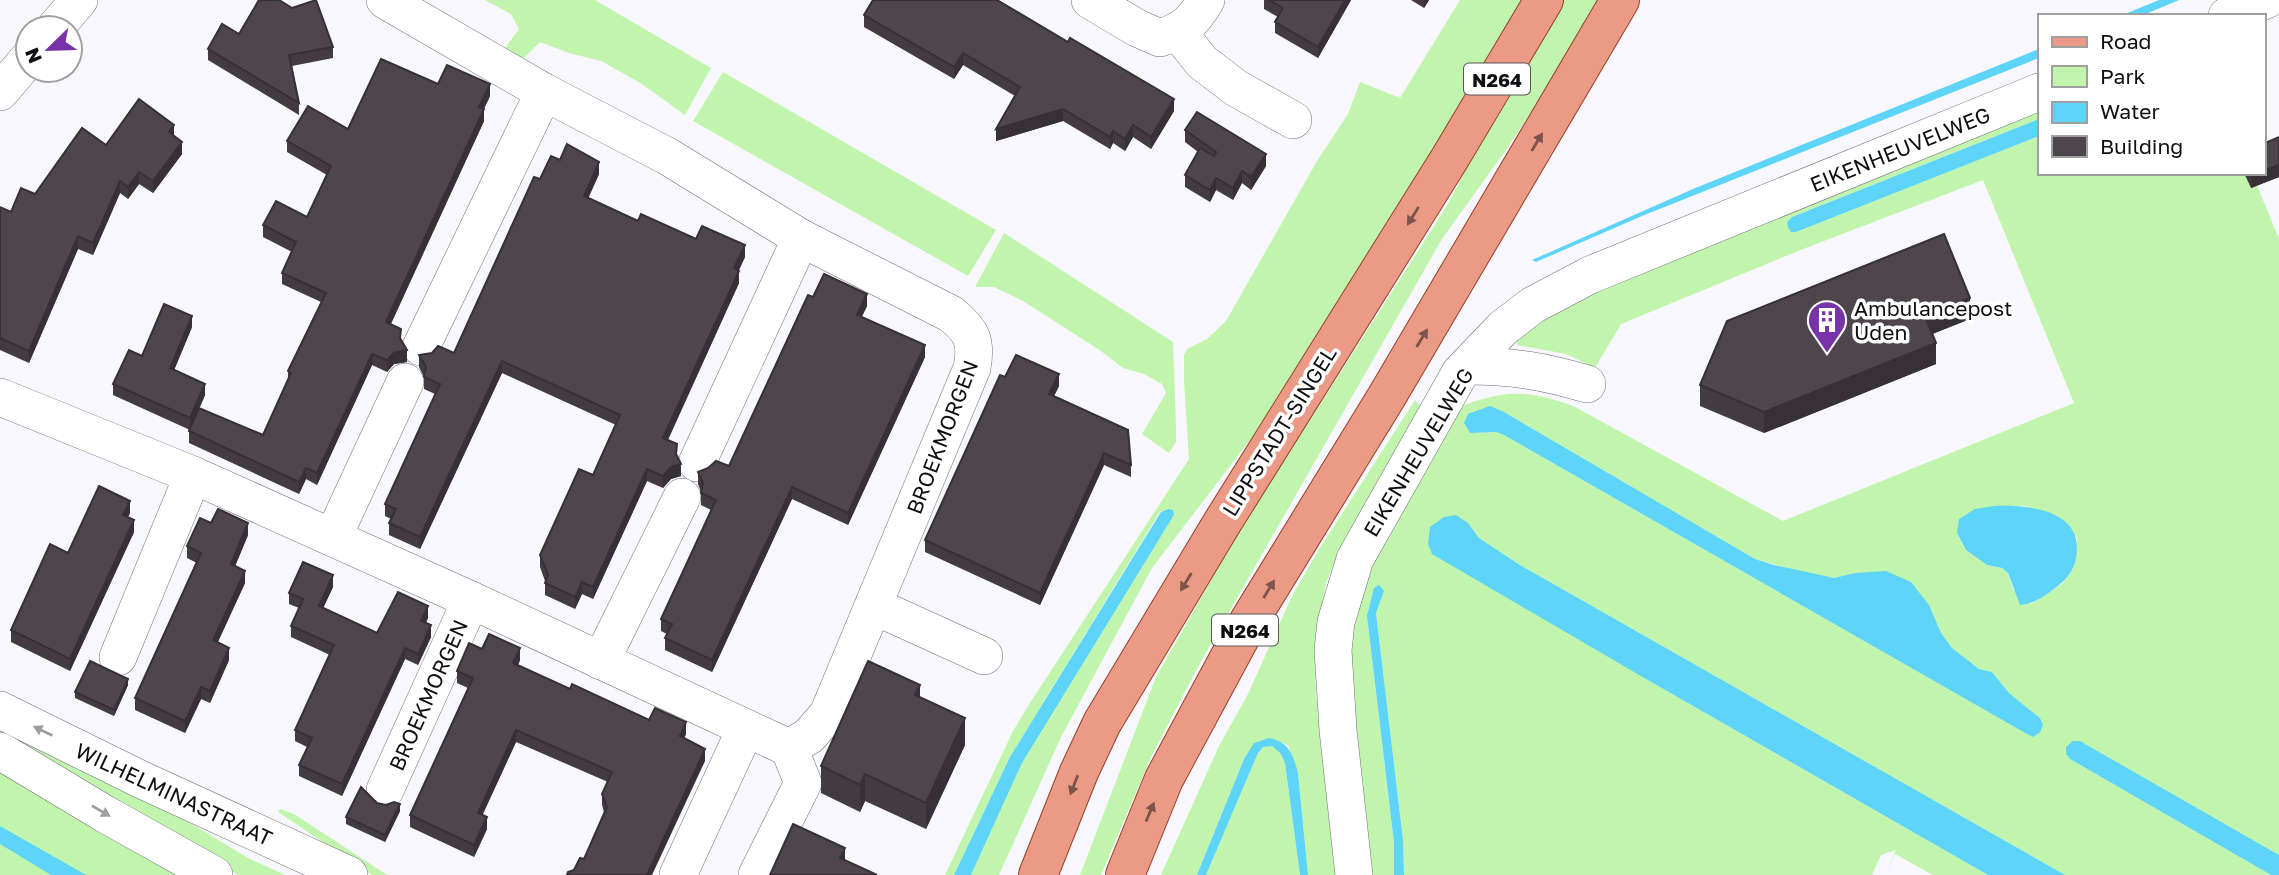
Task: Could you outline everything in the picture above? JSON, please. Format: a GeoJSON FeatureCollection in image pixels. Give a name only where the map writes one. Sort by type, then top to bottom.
{"type":"FeatureCollection","features":[{"type":"Feature","properties":{"kind":"main road","name":"LIPPSTADT-SINGEL"},"geometry":{"type":"LineString","coordinates":[[1038,875],[1079,772],[1102,723],[1222,523],[1450,158],[1544,0]]}},
{"type":"Feature","properties":{"kind":"main road","name":"N264"},"geometry":{"type":"LineString","coordinates":[[1125,875],[1164,779],[1250,621],[1387,396],[1620,0]]}},
{"type":"Feature","properties":{"kind":"street"},"geometry":{"type":"LineString","coordinates":[[67,14],[79,0]]}},
{"type":"Feature","properties":{"kind":"street","name":"BROEKMORGEN"},"geometry":{"type":"LineString","coordinates":[[0,397],[193,475],[333,537],[789,748],[809,736],[828,714],[972,368],[975,351],[968,328],[951,314],[801,237],[667,156],[544,92],[385,0]]}},
{"type":"Feature","properties":{"kind":"street"},"geometry":{"type":"LineString","coordinates":[[1090,0],[1137,28],[1160,38],[1178,32],[1196,16],[1206,0]]}},
{"type":"Feature","properties":{"kind":"street"},"geometry":{"type":"LineString","coordinates":[[2232,14],[2266,0]]}},
{"type":"Feature","properties":{"kind":"street"},"geometry":{"type":"LineString","coordinates":[[1178,32],[1202,62],[1236,88],[1293,120]]}},
{"type":"Feature","properties":{"kind":"street"},"geometry":{"type":"LineString","coordinates":[[0,92],[14,76]]}},
{"type":"Feature","properties":{"kind":"street"},"geometry":{"type":"LineString","coordinates":[[421,347],[544,92]]}},
{"type":"Feature","properties":{"kind":"street","name":"EIKENHEUVELWEG"},"geometry":{"type":"LineString","coordinates":[[1354,875],[1338,730],[1334,650],[1336,621],[1355,559],[1460,373],[1503,328],[1533,305],[1590,275],[2038,92]]}},
{"type":"Feature","properties":{"kind":"street"},"geometry":{"type":"LineString","coordinates":[[697,463],[801,237]]}},
{"type":"Feature","properties":{"kind":"street"},"geometry":{"type":"LineString","coordinates":[[1467,366],[1506,366],[1543,371],[1587,384]]}},
{"type":"Feature","properties":{"kind":"street"},"geometry":{"type":"LineString","coordinates":[[333,537],[405,382]]}},
{"type":"Feature","properties":{"kind":"street"},"geometry":{"type":"LineString","coordinates":[[118,657],[193,475]]}},
{"type":"Feature","properties":{"kind":"street"},"geometry":{"type":"LineString","coordinates":[[601,661],[682,497]]}},
{"type":"Feature","properties":{"kind":"street","name":"BROEKMORGEN"},"geometry":{"type":"LineString","coordinates":[[384,790],[471,600]]}},
{"type":"Feature","properties":{"kind":"street"},"geometry":{"type":"LineString","coordinates":[[874,606],[984,656]]}},
{"type":"Feature","properties":{"kind":"street","name":"WILHELMINASTRAAT"},"geometry":{"type":"LineString","coordinates":[[0,710],[140,779],[349,875]]}},
{"type":"Feature","properties":{"kind":"street"},"geometry":{"type":"LineString","coordinates":[[678,875],[746,728]]}},
{"type":"Feature","properties":{"kind":"street"},"geometry":{"type":"LineString","coordinates":[[757,875],[803,783],[789,748]]}},
{"type":"Feature","properties":{"kind":"street","name":"WILHELMINASTRAAT"},"geometry":{"type":"LineString","coordinates":[[0,751],[214,875]]}},
{"type":"Feature","properties":{"kind":"green space"},"geometry":{"type":"Polygon","coordinates":[[[485,0],[595,0],[711,68],[685,115],[642,84],[601,61],[540,42],[523,59],[505,48],[519,29],[511,14],[485,0]]]}},
{"type":"Feature","properties":{"kind":"green space"},"geometry":{"type":"Polygon","coordinates":[[[1460,0],[1532,0],[1253,436],[1152,568],[1061,737],[999,875],[971,875],[1022,763],[1174,515],[1168,509],[1160,512],[1010,757],[954,875],[945,875],[1013,731],[1189,459],[1184,381],[1184,355],[1187,349],[1207,339],[1226,321],[1317,161],[1348,114],[1360,82],[1400,98],[1460,0]]]}},
{"type":"Feature","properties":{"kind":"green space"},"geometry":{"type":"Polygon","coordinates":[[[1556,0],[1597,0],[1552,80],[1442,239],[1200,663],[1151,757],[1101,875],[1080,875],[1156,677],[1238,533],[1448,204],[1556,0]]]}},
{"type":"Feature","properties":{"kind":"green space"},"geometry":{"type":"Polygon","coordinates":[[[723,72],[996,230],[968,276],[693,121],[723,72]]]}},
{"type":"Feature","properties":{"kind":"green space"},"geometry":{"type":"Polygon","coordinates":[[[2038,105],[2038,119],[1792,217],[1787,222],[1796,232],[2038,136],[2038,175],[2253,175],[2279,239],[2279,855],[2080,741],[2065,751],[2070,759],[2271,875],[2065,875],[1520,565],[1479,538],[1468,523],[1444,517],[1646,679],[1988,875],[1933,875],[1895,854],[1885,875],[1896,850],[1881,855],[1872,875],[1404,875],[1403,840],[1376,613],[1384,591],[1367,616],[1394,844],[1394,875],[1365,875],[1344,658],[1363,576],[1454,409],[1500,395],[1528,394],[1558,401],[1575,407],[1783,521],[2074,403],[1983,180],[1798,251],[1621,324],[1595,368],[1566,354],[1517,345],[1516,337],[1564,297],[2038,105]],[[1504,412],[1464,423],[1470,433],[1496,432],[1504,435],[2033,737],[2040,718],[2009,693],[1992,672],[1979,669],[1952,648],[1941,633],[1929,605],[1855,573],[1835,578],[1812,575],[1755,559],[1504,412]],[[1994,506],[1957,534],[1966,550],[1987,565],[2002,568],[2008,573],[2013,589],[2031,604],[2060,585],[2071,572],[2077,538],[2026,506],[1994,506]]]}},
{"type":"Feature","properties":{"kind":"green space"},"geometry":{"type":"Polygon","coordinates":[[[1004,233],[1173,342],[1176,442],[1169,453],[1142,434],[1166,393],[1162,384],[1144,374],[1123,368],[1023,301],[994,287],[975,287],[1004,233]]]}},
{"type":"Feature","properties":{"kind":"green space"},"geometry":{"type":"Polygon","coordinates":[[[1415,400],[1424,410],[1342,545],[1326,583],[1319,621],[1315,659],[1316,693],[1338,875],[1308,875],[1298,773],[1288,745],[1269,738],[1244,759],[1197,875],[1161,875],[1219,746],[1248,694],[1291,598],[1415,400]]]}},
{"type":"Feature","properties":{"kind":"green space"},"geometry":{"type":"Polygon","coordinates":[[[0,719],[94,765],[250,859],[285,875],[238,875],[0,738],[0,719]]]}},
{"type":"Feature","properties":{"kind":"green space"},"geometry":{"type":"Polygon","coordinates":[[[1272,746],[1281,754],[1285,763],[1300,875],[1206,875],[1258,753],[1263,747],[1272,746]]]}},
{"type":"Feature","properties":{"kind":"green space"},"geometry":{"type":"Polygon","coordinates":[[[0,766],[179,875],[0,875],[0,766]]]}},
{"type":"Feature","properties":{"kind":"green space"},"geometry":{"type":"Polygon","coordinates":[[[280,809],[294,814],[387,875],[372,875],[278,812],[280,809]]]}},
{"type":"Feature","properties":{"kind":"water"},"geometry":{"type":"Polygon","coordinates":[[[2159,0],[2179,0],[2146,14],[2125,14],[2159,0]]]}},
{"type":"Feature","properties":{"kind":"water"},"geometry":{"type":"Polygon","coordinates":[[[2038,49],[2038,58],[1642,216],[1536,262],[1532,260],[1693,189],[2038,49]]]}},
{"type":"Feature","properties":{"kind":"water"},"geometry":{"type":"Polygon","coordinates":[[[2038,119],[2038,136],[1796,232],[1791,232],[1788,228],[1787,222],[1792,217],[2038,119]]]}},
{"type":"Feature","properties":{"kind":"water"},"geometry":{"type":"Polygon","coordinates":[[[1490,406],[1755,559],[1834,578],[1855,573],[1886,571],[1911,582],[1929,605],[1941,633],[1952,648],[1979,669],[1992,672],[2009,693],[2040,718],[2043,725],[2040,732],[2033,737],[2027,734],[1504,435],[1496,432],[1470,433],[1464,423],[1468,414],[1490,406]]]}},
{"type":"Feature","properties":{"kind":"water"},"geometry":{"type":"Polygon","coordinates":[[[1994,506],[2033,508],[2047,512],[2068,524],[2075,535],[2077,555],[2071,572],[2059,585],[2034,602],[2020,605],[2008,573],[2002,568],[1987,565],[1966,550],[1957,533],[1959,519],[1975,509],[1994,506]]]}},
{"type":"Feature","properties":{"kind":"water"},"geometry":{"type":"Polygon","coordinates":[[[1173,510],[1174,515],[1022,763],[971,875],[954,875],[1010,757],[1161,512],[1173,510]]]}},
{"type":"Feature","properties":{"kind":"water"},"geometry":{"type":"Polygon","coordinates":[[[1456,515],[1468,523],[1479,538],[1520,565],[2065,875],[1988,875],[1432,554],[1428,544],[1430,527],[1444,517],[1456,515]]]}},
{"type":"Feature","properties":{"kind":"water"},"geometry":{"type":"Polygon","coordinates":[[[1379,585],[1384,591],[1376,613],[1403,840],[1404,875],[1394,875],[1394,843],[1367,616],[1374,588],[1379,585]]]}},
{"type":"Feature","properties":{"kind":"water"},"geometry":{"type":"Polygon","coordinates":[[[1269,738],[1286,746],[1298,773],[1308,875],[1300,875],[1285,763],[1281,754],[1272,746],[1263,747],[1258,753],[1206,875],[1197,875],[1244,759],[1254,743],[1269,738]]]}},
{"type":"Feature","properties":{"kind":"water"},"geometry":{"type":"Polygon","coordinates":[[[2073,741],[2080,741],[2279,855],[2279,875],[2271,875],[2070,759],[2066,754],[2066,747],[2073,741]]]}},
{"type":"Feature","properties":{"kind":"water"},"geometry":{"type":"Polygon","coordinates":[[[0,826],[86,875],[51,875],[0,844],[0,826]]]}},
{"type":"Feature","properties":{"kind":"building"},"geometry":{"type":"Polygon","coordinates":[[[259,0],[279,0],[292,8],[316,0],[333,47],[289,55],[299,103],[208,49],[222,24],[239,34],[259,0]]]}},
{"type":"Feature","properties":{"kind":"building"},"geometry":{"type":"Polygon","coordinates":[[[873,0],[997,0],[1068,42],[1070,38],[1174,99],[1151,137],[1133,125],[1125,139],[1113,131],[1110,137],[1063,109],[996,129],[1020,87],[963,53],[954,67],[864,15],[873,0]]]}},
{"type":"Feature","properties":{"kind":"building"},"geometry":{"type":"Polygon","coordinates":[[[1269,0],[1345,0],[1318,47],[1275,22],[1283,8],[1269,0]]]}},
{"type":"Feature","properties":{"kind":"building"},"geometry":{"type":"Polygon","coordinates":[[[381,59],[438,84],[447,65],[490,84],[479,107],[484,109],[386,322],[401,329],[400,338],[407,350],[394,353],[387,360],[372,354],[317,473],[306,468],[299,482],[189,431],[199,408],[263,435],[291,373],[288,371],[326,293],[282,273],[296,242],[263,225],[276,201],[307,217],[331,166],[287,141],[308,106],[348,129],[381,59]]]}},
{"type":"Feature","properties":{"kind":"building"},"geometry":{"type":"Polygon","coordinates":[[[139,99],[174,125],[169,132],[182,142],[153,181],[139,172],[128,187],[120,181],[93,243],[78,236],[29,351],[0,338],[0,207],[11,212],[21,188],[35,194],[82,128],[106,145],[139,99]]]}},
{"type":"Feature","properties":{"kind":"building"},"geometry":{"type":"Polygon","coordinates":[[[1197,112],[1266,154],[1251,177],[1242,171],[1233,188],[1216,178],[1210,190],[1185,175],[1200,148],[1214,156],[1216,152],[1185,130],[1197,112]]]}},
{"type":"Feature","properties":{"kind":"building"},"geometry":{"type":"Polygon","coordinates":[[[2279,137],[2279,165],[2265,170],[2265,143],[2279,137]]]}},
{"type":"Feature","properties":{"kind":"building"},"geometry":{"type":"Polygon","coordinates":[[[567,144],[599,162],[584,196],[638,221],[641,214],[696,239],[702,226],[745,245],[734,268],[739,271],[663,438],[677,444],[676,454],[681,464],[671,467],[663,476],[647,469],[593,587],[582,582],[575,597],[545,583],[548,575],[540,555],[579,469],[593,475],[620,415],[502,361],[420,537],[389,523],[396,509],[385,504],[440,384],[424,377],[426,367],[419,355],[432,353],[438,346],[454,353],[534,177],[540,179],[551,156],[560,160],[567,144]]]}},
{"type":"Feature","properties":{"kind":"building","name":"Ambulancepost Uden"},"geometry":{"type":"Polygon","coordinates":[[[1944,234],[1970,298],[1925,316],[1936,343],[1764,412],[1700,385],[1727,321],[1944,234]]]}},
{"type":"Feature","properties":{"kind":"building"},"geometry":{"type":"Polygon","coordinates":[[[824,274],[867,294],[857,315],[925,345],[848,513],[792,487],[712,660],[665,638],[672,624],[661,619],[716,500],[701,493],[703,483],[698,472],[716,461],[729,466],[808,295],[813,297],[824,274]]]}},
{"type":"Feature","properties":{"kind":"building"},"geometry":{"type":"Polygon","coordinates":[[[164,304],[192,316],[170,368],[205,384],[190,418],[113,384],[129,350],[142,356],[164,304]]]}},
{"type":"Feature","properties":{"kind":"building"},"geometry":{"type":"Polygon","coordinates":[[[1016,355],[1059,374],[1049,394],[1128,430],[1131,465],[1104,453],[1040,593],[925,540],[1000,375],[1005,377],[1016,355]]]}},
{"type":"Feature","properties":{"kind":"building"},"geometry":{"type":"Polygon","coordinates":[[[99,486],[130,501],[123,515],[134,520],[70,659],[11,630],[50,544],[68,553],[99,486]]]}},
{"type":"Feature","properties":{"kind":"building"},"geometry":{"type":"Polygon","coordinates":[[[218,509],[248,523],[231,564],[245,571],[213,640],[229,648],[210,691],[201,687],[185,721],[135,698],[201,553],[187,546],[200,518],[211,523],[218,509]]]}},
{"type":"Feature","properties":{"kind":"building"},"geometry":{"type":"Polygon","coordinates":[[[303,562],[333,575],[319,606],[377,633],[398,592],[428,606],[421,621],[431,625],[418,654],[405,648],[342,784],[299,765],[312,738],[295,730],[334,645],[291,626],[303,599],[289,593],[303,562]]]}},
{"type":"Feature","properties":{"kind":"building"},"geometry":{"type":"Polygon","coordinates":[[[489,634],[520,648],[513,663],[570,689],[572,684],[649,720],[655,708],[686,722],[680,736],[705,749],[647,875],[567,875],[574,870],[580,858],[584,859],[607,807],[602,794],[612,772],[516,730],[478,813],[487,817],[474,845],[410,815],[473,678],[457,671],[469,643],[482,649],[489,634]]]}},
{"type":"Feature","properties":{"kind":"building"},"geometry":{"type":"Polygon","coordinates":[[[90,661],[128,679],[114,710],[75,692],[90,661]]]}},
{"type":"Feature","properties":{"kind":"building"},"geometry":{"type":"Polygon","coordinates":[[[868,661],[920,685],[915,695],[965,718],[926,803],[865,774],[860,785],[821,766],[868,661]]]}},
{"type":"Feature","properties":{"kind":"building"},"geometry":{"type":"Polygon","coordinates":[[[361,787],[377,803],[400,804],[385,835],[346,817],[361,787]]]}},
{"type":"Feature","properties":{"kind":"building"},"geometry":{"type":"Polygon","coordinates":[[[793,824],[845,848],[840,858],[877,875],[770,875],[793,824]]]}},
{"type":"Feature","properties":{"kind":"place","name":"Ambulancepost Uden"},"geometry":{"type":"Point","coordinates":[1827,354]}}]}
